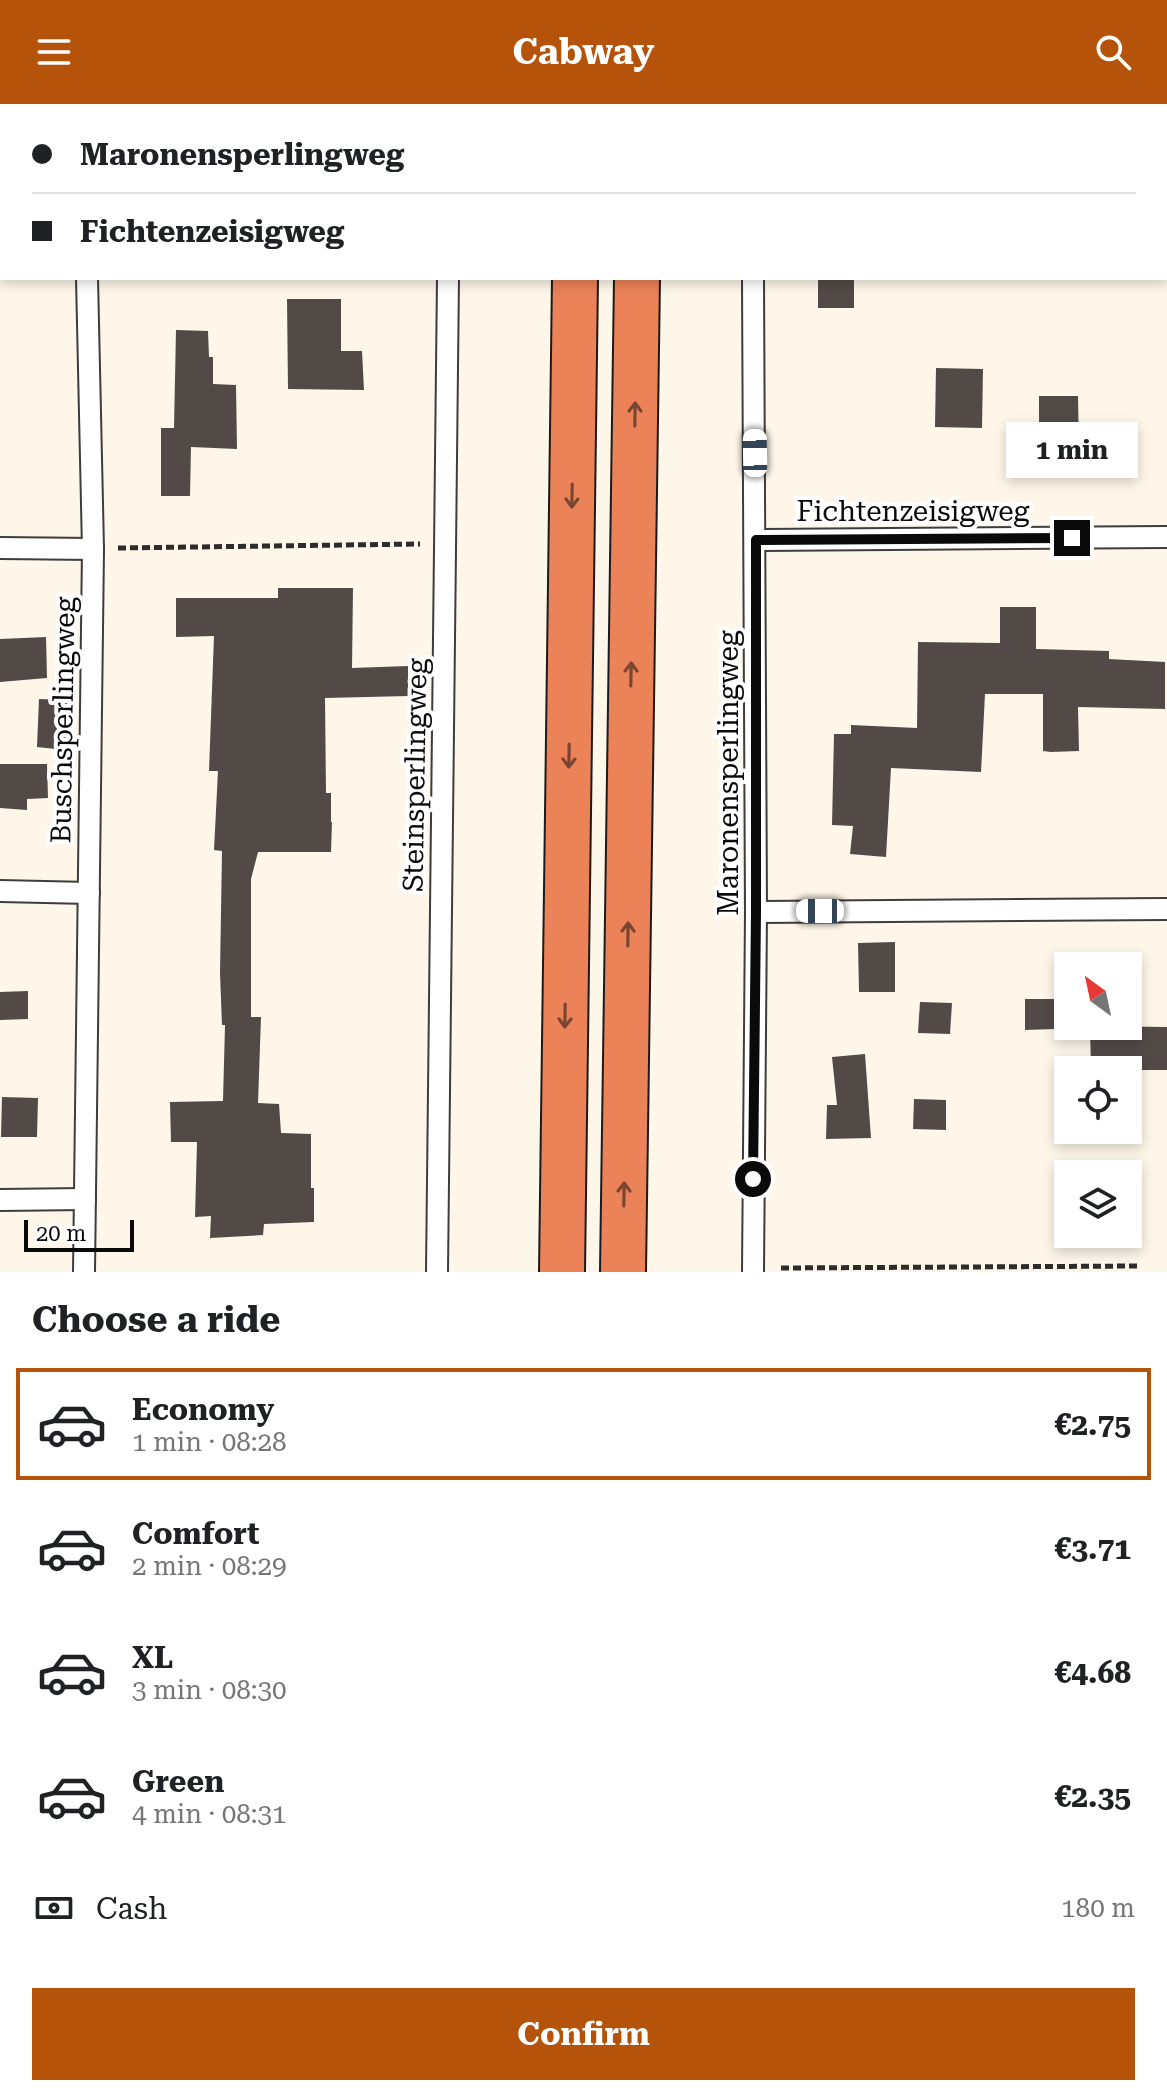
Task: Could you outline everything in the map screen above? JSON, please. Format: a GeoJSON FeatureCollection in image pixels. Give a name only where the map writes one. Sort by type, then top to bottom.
{"type":"FeatureCollection","features":[{"type":"Feature","properties":{"kind":"highway"},"geometry":{"type":"LineString","coordinates":[[562,1272],[575,280]]}},
{"type":"Feature","properties":{"kind":"highway"},"geometry":{"type":"LineString","coordinates":[[623,1272],[637,280]]}},
{"type":"Feature","properties":{"kind":"lane","name":"Buschsperlingweg"},"geometry":{"type":"LineString","coordinates":[[84,1272],[93,549],[87,280]]}},
{"type":"Feature","properties":{"kind":"lane","name":"Steinsperlingweg"},"geometry":{"type":"LineString","coordinates":[[437,1272],[448,280]]}},
{"type":"Feature","properties":{"kind":"lane","name":"Maronensperlingweg"},"geometry":{"type":"LineString","coordinates":[[752,1270],[756,912],[753,280]]}},
{"type":"Feature","properties":{"kind":"lane","name":"Fichtenzeisigweg"},"geometry":{"type":"LineString","coordinates":[[756,540],[1167,537]]}},
{"type":"Feature","properties":{"kind":"lane"},"geometry":{"type":"LineString","coordinates":[[0,548],[93,549]]}},
{"type":"Feature","properties":{"kind":"lane"},"geometry":{"type":"LineString","coordinates":[[0,891],[89,893]]}},
{"type":"Feature","properties":{"kind":"lane"},"geometry":{"type":"LineString","coordinates":[[756,912],[1167,909]]}},
{"type":"Feature","properties":{"kind":"lane"},"geometry":{"type":"LineString","coordinates":[[0,1200],[85,1199]]}},
{"type":"Feature","properties":{"kind":"path"},"geometry":{"type":"LineString","coordinates":[[93,549],[446,543]]}},
{"type":"Feature","properties":{"kind":"path"},"geometry":{"type":"LineString","coordinates":[[752,1270],[1139,1266]]}},
{"type":"Feature","properties":{"kind":"building"},"geometry":{"type":"Polygon","coordinates":[[[818,280],[854,280],[854,308],[818,308],[818,280]]]}},
{"type":"Feature","properties":{"kind":"building"},"geometry":{"type":"Polygon","coordinates":[[[287,299],[341,299],[341,351],[362,351],[364,390],[288,389],[287,299]]]}},
{"type":"Feature","properties":{"kind":"building"},"geometry":{"type":"Polygon","coordinates":[[[176,330],[208,331],[209,357],[213,357],[213,384],[236,385],[237,449],[191,447],[190,496],[161,496],[161,428],[174,428],[176,330]]]}},
{"type":"Feature","properties":{"kind":"building"},"geometry":{"type":"Polygon","coordinates":[[[936,368],[983,369],[982,428],[935,427],[936,368]]]}},
{"type":"Feature","properties":{"kind":"building"},"geometry":{"type":"Polygon","coordinates":[[[1039,396],[1078,396],[1079,448],[1039,447],[1039,396]]]}},
{"type":"Feature","properties":{"kind":"building"},"geometry":{"type":"Polygon","coordinates":[[[278,588],[353,588],[352,668],[408,666],[408,696],[325,698],[326,793],[331,793],[331,852],[258,852],[251,879],[251,1017],[261,1017],[258,1103],[279,1104],[281,1133],[311,1134],[314,1222],[264,1224],[263,1235],[210,1238],[211,1216],[195,1217],[197,1142],[171,1142],[170,1102],[223,1101],[225,1025],[222,1025],[220,973],[222,851],[214,850],[218,771],[209,771],[214,636],[176,637],[176,598],[278,598],[278,588]]]}},
{"type":"Feature","properties":{"kind":"building"},"geometry":{"type":"Polygon","coordinates":[[[1000,607],[1036,607],[1036,649],[1109,651],[1109,659],[1165,662],[1165,709],[1078,707],[1079,751],[1051,752],[1043,751],[1043,694],[985,694],[981,772],[891,768],[886,857],[850,854],[853,826],[832,825],[834,734],[851,734],[851,725],[917,728],[918,642],[1000,643],[1000,607]]]}},
{"type":"Feature","properties":{"kind":"building"},"geometry":{"type":"Polygon","coordinates":[[[46,637],[47,678],[0,682],[0,639],[46,637]]]}},
{"type":"Feature","properties":{"kind":"building"},"geometry":{"type":"Polygon","coordinates":[[[39,699],[68,700],[65,750],[37,747],[39,699]]]}},
{"type":"Feature","properties":{"kind":"building"},"geometry":{"type":"Polygon","coordinates":[[[0,764],[47,764],[48,798],[27,799],[27,810],[0,808],[0,764]]]}},
{"type":"Feature","properties":{"kind":"building"},"geometry":{"type":"Polygon","coordinates":[[[895,942],[895,992],[859,992],[858,943],[895,942]]]}},
{"type":"Feature","properties":{"kind":"building"},"geometry":{"type":"Polygon","coordinates":[[[28,991],[28,1019],[0,1020],[0,992],[28,991]]]}},
{"type":"Feature","properties":{"kind":"building"},"geometry":{"type":"Polygon","coordinates":[[[1025,999],[1054,999],[1054,1029],[1025,1030],[1025,999]]]}},
{"type":"Feature","properties":{"kind":"building"},"geometry":{"type":"Polygon","coordinates":[[[920,1002],[952,1003],[950,1034],[918,1033],[920,1002]]]}},
{"type":"Feature","properties":{"kind":"building"},"geometry":{"type":"Polygon","coordinates":[[[1142,1027],[1167,1027],[1167,1070],[1142,1070],[1142,1056],[1091,1056],[1090,1040],[1142,1040],[1142,1027]]]}},
{"type":"Feature","properties":{"kind":"building"},"geometry":{"type":"Polygon","coordinates":[[[865,1054],[871,1138],[826,1139],[827,1105],[837,1105],[832,1057],[865,1054]]]}},
{"type":"Feature","properties":{"kind":"building"},"geometry":{"type":"Polygon","coordinates":[[[2,1097],[38,1098],[37,1137],[1,1137],[2,1097]]]}},
{"type":"Feature","properties":{"kind":"building"},"geometry":{"type":"Polygon","coordinates":[[[914,1099],[946,1100],[946,1130],[913,1129],[914,1099]]]}},
{"type":"Feature","properties":{"kind":"route"},"geometry":{"type":"LineString","coordinates":[[753,1179],[756,540],[1072,538]]}}]}
